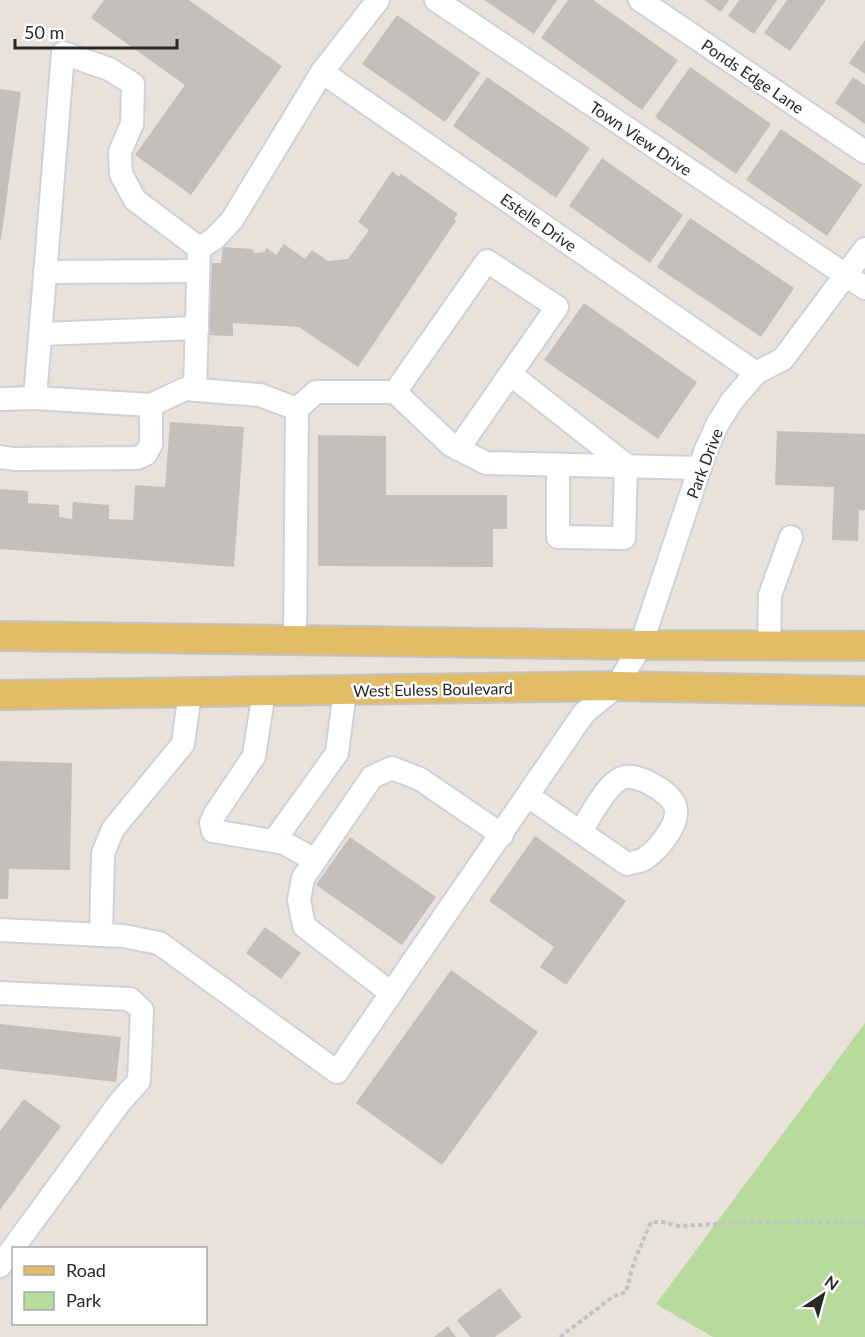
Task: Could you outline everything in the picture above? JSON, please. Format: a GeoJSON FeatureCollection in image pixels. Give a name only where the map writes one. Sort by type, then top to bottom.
{"type":"FeatureCollection","features":[{"type":"Feature","properties":{"kind":"main road"},"geometry":{"type":"LineString","coordinates":[[0,636],[865,646]]}},
{"type":"Feature","properties":{"kind":"main road","name":"West Euless Boulevard"},"geometry":{"type":"LineString","coordinates":[[0,695],[617,686],[865,691]]}},
{"type":"Feature","properties":{"kind":"street"},"geometry":{"type":"LineString","coordinates":[[199,248],[214,239],[232,220],[322,72],[378,0]]}},
{"type":"Feature","properties":{"kind":"street","name":"Town View Drive"},"geometry":{"type":"LineString","coordinates":[[436,0],[856,282]]}},
{"type":"Feature","properties":{"kind":"street","name":"Ponds Edge Lane"},"geometry":{"type":"LineString","coordinates":[[640,0],[865,152]]}},
{"type":"Feature","properties":{"kind":"street"},"geometry":{"type":"LineString","coordinates":[[35,398],[63,53],[109,69],[133,84],[132,124],[120,152],[121,174],[135,200],[199,248]]}},
{"type":"Feature","properties":{"kind":"street","name":"Estelle Drive"},"geometry":{"type":"LineString","coordinates":[[322,72],[756,373]]}},
{"type":"Feature","properties":{"kind":"street"},"geometry":{"type":"LineString","coordinates":[[195,390],[199,248]]}},
{"type":"Feature","properties":{"kind":"street","name":"Park Drive"},"geometry":{"type":"LineString","coordinates":[[101,935],[123,936],[159,943],[337,1071],[584,714],[617,686],[641,645],[700,468],[718,423],[732,401],[756,373],[783,359],[856,282],[865,249]]}},
{"type":"Feature","properties":{"kind":"street"},"geometry":{"type":"LineString","coordinates":[[395,392],[487,261],[556,307],[458,449]]}},
{"type":"Feature","properties":{"kind":"street"},"geometry":{"type":"LineString","coordinates":[[45,272],[198,271]]}},
{"type":"Feature","properties":{"kind":"street"},"geometry":{"type":"LineString","coordinates":[[40,334],[197,328]]}},
{"type":"Feature","properties":{"kind":"street"},"geometry":{"type":"LineString","coordinates":[[510,374],[626,465]]}},
{"type":"Feature","properties":{"kind":"street"},"geometry":{"type":"LineString","coordinates":[[0,399],[35,398],[151,405],[185,389],[260,395],[297,409]]}},
{"type":"Feature","properties":{"kind":"street"},"geometry":{"type":"LineString","coordinates":[[295,641],[297,409],[316,392],[395,392],[451,446],[486,463],[700,468]]}},
{"type":"Feature","properties":{"kind":"street"},"geometry":{"type":"LineString","coordinates":[[0,457],[13,459],[137,458],[146,454],[151,444],[151,405]]}},
{"type":"Feature","properties":{"kind":"street"},"geometry":{"type":"LineString","coordinates":[[558,465],[558,537],[624,538],[626,465]]}},
{"type":"Feature","properties":{"kind":"street"},"geometry":{"type":"LineString","coordinates":[[769,646],[770,595],[791,537]]}},
{"type":"Feature","properties":{"kind":"street"},"geometry":{"type":"LineString","coordinates":[[274,841],[337,753],[345,691]]}},
{"type":"Feature","properties":{"kind":"street"},"geometry":{"type":"LineString","coordinates":[[264,692],[254,756],[215,813],[211,823],[213,831],[284,843],[315,860]]}},
{"type":"Feature","properties":{"kind":"street"},"geometry":{"type":"LineString","coordinates":[[0,930],[101,935],[103,853],[113,829],[183,744],[190,693]]}},
{"type":"Feature","properties":{"kind":"street"},"geometry":{"type":"LineString","coordinates":[[392,993],[304,926],[299,900],[303,878],[372,777],[392,768],[420,779],[502,835]]}},
{"type":"Feature","properties":{"kind":"street"},"geometry":{"type":"LineString","coordinates":[[528,796],[580,832]]}},
{"type":"Feature","properties":{"kind":"street"},"geometry":{"type":"LineString","coordinates":[[0,993],[130,999],[142,1010],[139,1081],[120,1102],[14,1247]]}},
{"type":"Feature","properties":{"kind":"street"},"geometry":{"type":"LineString","coordinates":[[0,1266],[12,1250]]}},
{"type":"Feature","properties":{"kind":"path"},"geometry":{"type":"LineString","coordinates":[[560,1337],[614,1296],[626,1292],[634,1262],[651,1222],[662,1221],[678,1226],[754,1222],[865,1223]]}},
{"type":"Feature","properties":{"kind":"green space"},"geometry":{"type":"Polygon","coordinates":[[[865,1023],[865,1337],[713,1337],[656,1304],[865,1023]]]}},
{"type":"Feature","properties":{"kind":"building"},"geometry":{"type":"Polygon","coordinates":[[[104,0],[189,0],[282,66],[191,195],[135,155],[185,85],[91,18],[104,0]]]}},
{"type":"Feature","properties":{"kind":"building"},"geometry":{"type":"Polygon","coordinates":[[[484,0],[557,0],[534,34],[484,0]]]}},
{"type":"Feature","properties":{"kind":"building"},"geometry":{"type":"Polygon","coordinates":[[[568,0],[593,0],[678,60],[642,110],[541,38],[568,0]]]}},
{"type":"Feature","properties":{"kind":"building"},"geometry":{"type":"Polygon","coordinates":[[[704,0],[729,0],[721,12],[704,0]]]}},
{"type":"Feature","properties":{"kind":"building"},"geometry":{"type":"Polygon","coordinates":[[[739,0],[777,0],[754,34],[728,16],[739,0]]]}},
{"type":"Feature","properties":{"kind":"building"},"geometry":{"type":"Polygon","coordinates":[[[787,0],[826,0],[790,51],[764,33],[787,0]]]}},
{"type":"Feature","properties":{"kind":"building"},"geometry":{"type":"Polygon","coordinates":[[[397,15],[480,73],[445,122],[362,64],[397,15]]]}},
{"type":"Feature","properties":{"kind":"building"},"geometry":{"type":"Polygon","coordinates":[[[865,40],[865,74],[849,63],[865,40]]]}},
{"type":"Feature","properties":{"kind":"building"},"geometry":{"type":"Polygon","coordinates":[[[690,67],[771,124],[736,174],[655,117],[690,67]]]}},
{"type":"Feature","properties":{"kind":"building"},"geometry":{"type":"Polygon","coordinates":[[[487,77],[590,148],[556,198],[453,126],[487,77]]]}},
{"type":"Feature","properties":{"kind":"building"},"geometry":{"type":"Polygon","coordinates":[[[853,77],[865,85],[865,124],[835,103],[853,77]]]}},
{"type":"Feature","properties":{"kind":"building"},"geometry":{"type":"Polygon","coordinates":[[[0,89],[21,92],[1,239],[0,239],[0,89]]]}},
{"type":"Feature","properties":{"kind":"building"},"geometry":{"type":"Polygon","coordinates":[[[781,129],[862,185],[827,236],[746,180],[781,129]]]}},
{"type":"Feature","properties":{"kind":"building"},"geometry":{"type":"Polygon","coordinates":[[[602,158],[683,215],[650,263],[569,206],[602,158]]]}},
{"type":"Feature","properties":{"kind":"building"},"geometry":{"type":"Polygon","coordinates":[[[392,171],[399,177],[401,174],[458,214],[454,219],[456,221],[358,367],[299,327],[233,323],[233,336],[203,335],[204,303],[210,303],[212,263],[221,263],[223,247],[252,249],[255,253],[264,252],[267,248],[276,255],[284,244],[305,259],[312,250],[328,261],[348,259],[369,230],[358,222],[392,171]]]}},
{"type":"Feature","properties":{"kind":"building"},"geometry":{"type":"Polygon","coordinates":[[[690,218],[794,288],[761,337],[657,267],[690,218]]]}},
{"type":"Feature","properties":{"kind":"building"},"geometry":{"type":"Polygon","coordinates":[[[584,303],[697,382],[658,439],[544,360],[584,303]]]}},
{"type":"Feature","properties":{"kind":"building"},"geometry":{"type":"Polygon","coordinates":[[[170,422],[244,427],[234,567],[0,549],[0,489],[28,491],[28,503],[59,505],[59,517],[72,519],[73,502],[109,505],[109,519],[133,520],[135,485],[165,487],[170,422]]]}},
{"type":"Feature","properties":{"kind":"building"},"geometry":{"type":"Polygon","coordinates":[[[777,431],[865,434],[865,510],[859,510],[858,541],[832,540],[834,487],[775,485],[777,431]]]}},
{"type":"Feature","properties":{"kind":"building"},"geometry":{"type":"Polygon","coordinates":[[[318,435],[386,436],[386,495],[507,495],[507,529],[493,529],[493,567],[318,566],[318,435]]]}},
{"type":"Feature","properties":{"kind":"building"},"geometry":{"type":"Polygon","coordinates":[[[0,761],[72,763],[70,870],[9,869],[8,899],[0,899],[0,761]]]}},
{"type":"Feature","properties":{"kind":"building"},"geometry":{"type":"Polygon","coordinates":[[[535,836],[626,901],[566,985],[540,967],[554,947],[489,901],[535,836]]]}},
{"type":"Feature","properties":{"kind":"building"},"geometry":{"type":"Polygon","coordinates":[[[350,837],[436,897],[402,945],[316,885],[350,837]]]}},
{"type":"Feature","properties":{"kind":"building"},"geometry":{"type":"Polygon","coordinates":[[[265,927],[301,953],[281,979],[246,953],[265,927]]]}},
{"type":"Feature","properties":{"kind":"building"},"geometry":{"type":"Polygon","coordinates":[[[451,970],[538,1032],[442,1165],[356,1103],[451,970]]]}},
{"type":"Feature","properties":{"kind":"building"},"geometry":{"type":"Polygon","coordinates":[[[0,1024],[121,1037],[116,1082],[0,1069],[0,1024]]]}},
{"type":"Feature","properties":{"kind":"building"},"geometry":{"type":"Polygon","coordinates":[[[24,1099],[61,1126],[0,1210],[0,1131],[24,1099]]]}},
{"type":"Feature","properties":{"kind":"building"},"geometry":{"type":"Polygon","coordinates":[[[500,1288],[522,1317],[495,1337],[470,1337],[457,1320],[500,1288]]]}},
{"type":"Feature","properties":{"kind":"building"},"geometry":{"type":"Polygon","coordinates":[[[448,1326],[456,1337],[434,1337],[448,1326]]]}}]}
